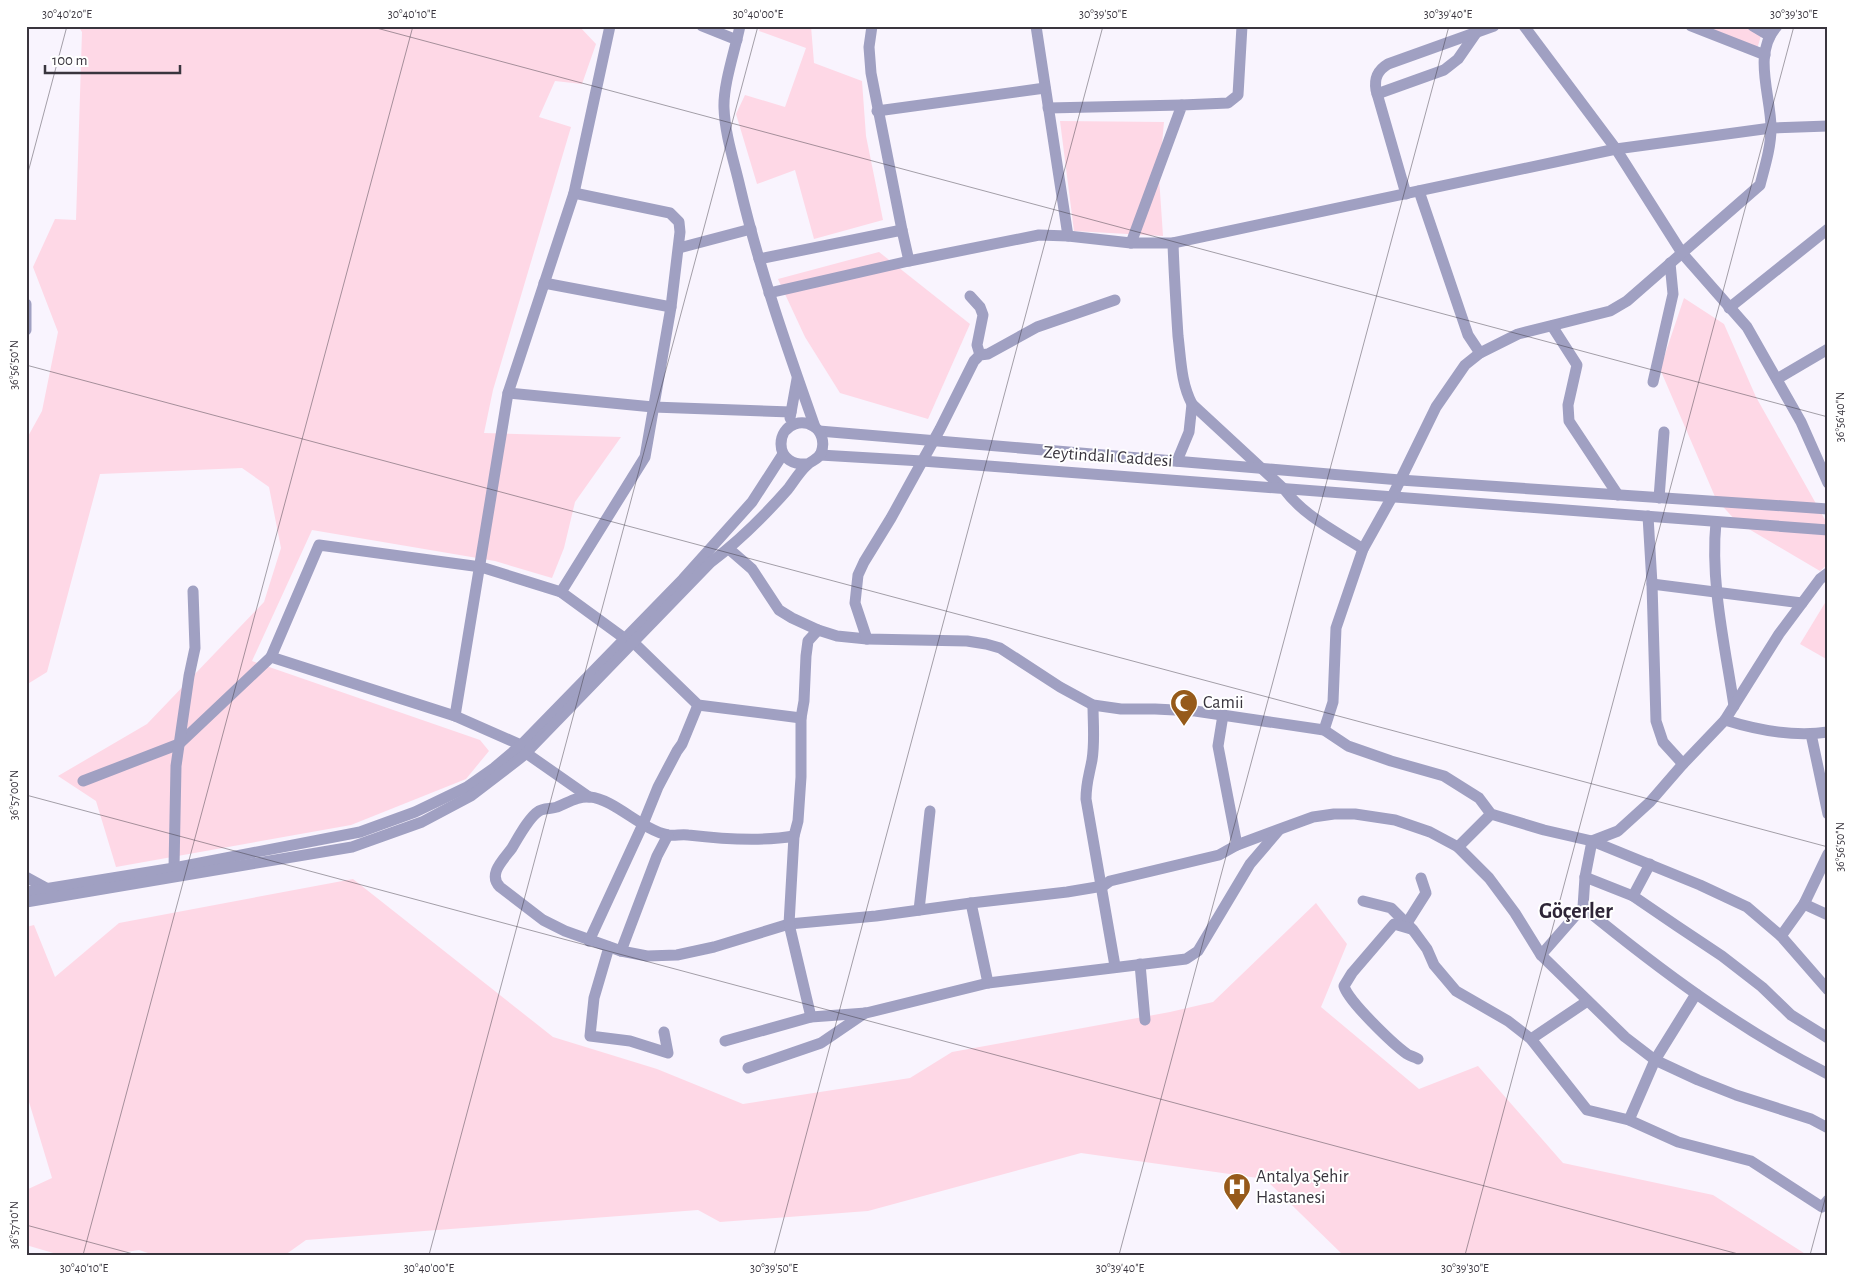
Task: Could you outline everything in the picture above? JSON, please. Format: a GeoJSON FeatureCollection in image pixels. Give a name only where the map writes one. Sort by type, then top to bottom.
{"type":"FeatureCollection","features":[{"type":"Feature","properties":{"kind":"street"},"geometry":{"type":"LineString","coordinates":[[456,716],[508,393],[574,193],[610,26]]}},
{"type":"Feature","properties":{"kind":"street"},"geometry":{"type":"LineString","coordinates":[[702,26],[737,40]]}},
{"type":"Feature","properties":{"kind":"street"},"geometry":{"type":"LineString","coordinates":[[740,26],[724,106],[725,124],[769,293],[797,378],[817,429],[823,443],[820,455],[815,461],[798,465],[790,461],[783,454],[780,442],[789,427],[801,423],[817,429],[1400,480],[1828,509]]}},
{"type":"Feature","properties":{"kind":"street"},"geometry":{"type":"LineString","coordinates":[[872,26],[869,47],[871,73],[877,111],[909,261]]}},
{"type":"Feature","properties":{"kind":"street"},"geometry":{"type":"LineString","coordinates":[[1036,26],[1068,236]]}},
{"type":"Feature","properties":{"kind":"street"},"geometry":{"type":"LineString","coordinates":[[1048,108],[1228,102],[1238,95],[1242,26]]}},
{"type":"Feature","properties":{"kind":"street"},"geometry":{"type":"LineString","coordinates":[[1406,194],[1377,94],[1376,78],[1384,67],[1494,26]]}},
{"type":"Feature","properties":{"kind":"street"},"geometry":{"type":"LineString","coordinates":[[1524,26],[1616,149],[1682,253],[1747,327],[1823,460],[1828,483]]}},
{"type":"Feature","properties":{"kind":"street"},"geometry":{"type":"LineString","coordinates":[[1691,26],[1765,55]]}},
{"type":"Feature","properties":{"kind":"street"},"geometry":{"type":"LineString","coordinates":[[1324,730],[1333,702],[1336,628],[1363,548],[1392,496],[1436,407],[1465,365],[1480,353],[1518,334],[1610,311],[1627,301],[1760,185],[1768,158],[1771,128],[1765,55],[1774,31],[1753,26]]}},
{"type":"Feature","properties":{"kind":"street"},"geometry":{"type":"LineString","coordinates":[[1377,94],[1444,70],[1458,59],[1476,33]]}},
{"type":"Feature","properties":{"kind":"street"},"geometry":{"type":"LineString","coordinates":[[877,111],[1045,88]]}},
{"type":"Feature","properties":{"kind":"street"},"geometry":{"type":"LineString","coordinates":[[1131,243],[1182,105]]}},
{"type":"Feature","properties":{"kind":"street"},"geometry":{"type":"LineString","coordinates":[[769,293],[909,261],[1039,236],[1068,236],[1131,243],[1173,243],[1616,149],[1771,128],[1828,126]]}},
{"type":"Feature","properties":{"kind":"street"},"geometry":{"type":"LineString","coordinates":[[1419,191],[1468,334],[1480,353]]}},
{"type":"Feature","properties":{"kind":"street"},"geometry":{"type":"LineString","coordinates":[[561,592],[645,457],[679,248],[679,222],[670,213],[574,193]]}},
{"type":"Feature","properties":{"kind":"street"},"geometry":{"type":"LineString","coordinates":[[679,248],[751,229]]}},
{"type":"Feature","properties":{"kind":"street"},"geometry":{"type":"LineString","coordinates":[[1729,308],[1828,229]]}},
{"type":"Feature","properties":{"kind":"street"},"geometry":{"type":"LineString","coordinates":[[759,259],[902,230]]}},
{"type":"Feature","properties":{"kind":"street"},"geometry":{"type":"LineString","coordinates":[[1173,243],[1182,371],[1186,392],[1192,404],[1284,489],[1290,498],[1308,515],[1363,548]]}},
{"type":"Feature","properties":{"kind":"street"},"geometry":{"type":"LineString","coordinates":[[1653,382],[1673,294],[1670,263]]}},
{"type":"Feature","properties":{"kind":"street"},"geometry":{"type":"LineString","coordinates":[[544,283],[670,307]]}},
{"type":"Feature","properties":{"kind":"street"},"geometry":{"type":"LineString","coordinates":[[970,296],[980,307],[983,315],[978,345],[980,355]]}},
{"type":"Feature","properties":{"kind":"street"},"geometry":{"type":"LineString","coordinates":[[867,639],[855,603],[858,575],[934,440],[974,361],[980,355],[988,354],[1037,327],[1115,300]]}},
{"type":"Feature","properties":{"kind":"street"},"geometry":{"type":"LineString","coordinates":[[26,304],[26,330]]}},
{"type":"Feature","properties":{"kind":"street"},"geometry":{"type":"LineString","coordinates":[[1552,326],[1577,365],[1568,405],[1568,421],[1618,495]]}},
{"type":"Feature","properties":{"kind":"street"},"geometry":{"type":"LineString","coordinates":[[1777,379],[1828,349]]}},
{"type":"Feature","properties":{"kind":"street"},"geometry":{"type":"LineString","coordinates":[[789,427],[797,378]]}},
{"type":"Feature","properties":{"kind":"street"},"geometry":{"type":"LineString","coordinates":[[508,393],[653,407],[791,412]]}},
{"type":"Feature","properties":{"kind":"street"},"geometry":{"type":"LineString","coordinates":[[1177,461],[1189,432],[1192,404]]}},
{"type":"Feature","properties":{"kind":"street"},"geometry":{"type":"LineString","coordinates":[[1659,498],[1664,432]]}},
{"type":"Feature","properties":{"kind":"street"},"geometry":{"type":"LineString","coordinates":[[629,640],[752,502],[783,454]]}},
{"type":"Feature","properties":{"kind":"street","name":"Zeytindalı Caddesi"},"geometry":{"type":"LineString","coordinates":[[820,455],[922,461],[1828,530]]}},
{"type":"Feature","properties":{"kind":"street"},"geometry":{"type":"LineString","coordinates":[[26,902],[352,847],[422,822],[471,796],[523,749],[629,640],[711,562],[729,548],[788,489],[807,464]]}},
{"type":"Feature","properties":{"kind":"street"},"geometry":{"type":"LineString","coordinates":[[1648,516],[1656,720],[1664,742],[1683,764]]}},
{"type":"Feature","properties":{"kind":"street"},"geometry":{"type":"LineString","coordinates":[[1716,522],[1714,540],[1718,593],[1734,706]]}},
{"type":"Feature","properties":{"kind":"street"},"geometry":{"type":"LineString","coordinates":[[84,781],[179,744],[271,657],[319,546],[481,567],[561,592],[629,640],[698,705],[801,718]]}},
{"type":"Feature","properties":{"kind":"street"},"geometry":{"type":"LineString","coordinates":[[729,548],[752,569],[779,610],[818,630],[837,636],[867,639],[967,642],[1000,648],[1060,687],[1093,705],[1121,709],[1155,708],[1223,715],[1324,730],[1348,746],[1390,762],[1444,776],[1479,798],[1491,814],[1544,830],[1592,841],[1650,864],[1747,907],[1781,936],[1828,990]]}},
{"type":"Feature","properties":{"kind":"street"},"geometry":{"type":"LineString","coordinates":[[1592,841],[1618,831],[1650,802],[1725,720],[1779,634],[1820,579],[1828,573]]}},
{"type":"Feature","properties":{"kind":"street"},"geometry":{"type":"LineString","coordinates":[[1652,584],[1802,603]]}},
{"type":"Feature","properties":{"kind":"street"},"geometry":{"type":"LineString","coordinates":[[174,868],[176,766],[195,648],[193,591]]}},
{"type":"Feature","properties":{"kind":"street"},"geometry":{"type":"LineString","coordinates":[[811,1017],[789,924],[794,836],[798,821],[801,777],[801,718],[808,641],[818,630]]}},
{"type":"Feature","properties":{"kind":"street"},"geometry":{"type":"LineString","coordinates":[[271,657],[456,716],[523,749],[589,797],[601,800],[643,824],[668,835],[745,839],[794,836]]}},
{"type":"Feature","properties":{"kind":"street"},"geometry":{"type":"LineString","coordinates":[[589,941],[658,787],[676,751],[682,744],[698,705]]}},
{"type":"Feature","properties":{"kind":"street"},"geometry":{"type":"LineString","coordinates":[[1093,705],[1094,736],[1092,760],[1086,781],[1086,799],[1116,966]]}},
{"type":"Feature","properties":{"kind":"street"},"geometry":{"type":"LineString","coordinates":[[1223,715],[1218,746],[1237,845]]}},
{"type":"Feature","properties":{"kind":"street"},"geometry":{"type":"LineString","coordinates":[[1725,720],[1751,727],[1811,734],[1828,732]]}},
{"type":"Feature","properties":{"kind":"street"},"geometry":{"type":"LineString","coordinates":[[1811,734],[1828,814]]}},
{"type":"Feature","properties":{"kind":"street"},"geometry":{"type":"LineString","coordinates":[[26,892],[174,868],[360,832],[415,812],[467,786],[523,749]]}},
{"type":"Feature","properties":{"kind":"street"},"geometry":{"type":"LineString","coordinates":[[589,797],[570,800],[557,807],[539,810],[526,825],[496,871],[497,884],[542,920],[589,941],[621,951],[647,956],[677,955],[714,947],[789,924],[876,916],[1103,886],[1110,881],[1218,855],[1237,845],[1313,817],[1355,814],[1395,820],[1430,832],[1458,848],[1489,878],[1515,913],[1541,955],[1586,1002],[1625,1037],[1656,1060],[1705,1083],[1811,1119],[1828,1128]]}},
{"type":"Feature","properties":{"kind":"street"},"geometry":{"type":"LineString","coordinates":[[919,910],[930,811]]}},
{"type":"Feature","properties":{"kind":"street"},"geometry":{"type":"LineString","coordinates":[[1458,848],[1491,814]]}},
{"type":"Feature","properties":{"kind":"street"},"geometry":{"type":"LineString","coordinates":[[725,1042],[811,1017],[866,1013],[988,983],[1186,959],[1198,951],[1250,864],[1280,829]]}},
{"type":"Feature","properties":{"kind":"street"},"geometry":{"type":"LineString","coordinates":[[621,951],[657,856],[668,835]]}},
{"type":"Feature","properties":{"kind":"street"},"geometry":{"type":"LineString","coordinates":[[1541,955],[1583,907],[1585,876],[1592,841]]}},
{"type":"Feature","properties":{"kind":"street"},"geometry":{"type":"LineString","coordinates":[[1781,936],[1804,904],[1828,854]]}},
{"type":"Feature","properties":{"kind":"street"},"geometry":{"type":"LineString","coordinates":[[1633,896],[1650,864]]}},
{"type":"Feature","properties":{"kind":"street"},"geometry":{"type":"LineString","coordinates":[[1585,876],[1633,896],[1722,956],[1762,987],[1791,1015],[1828,1038]]}},
{"type":"Feature","properties":{"kind":"street"},"geometry":{"type":"LineString","coordinates":[[26,877],[48,889]]}},
{"type":"Feature","properties":{"kind":"street"},"geometry":{"type":"LineString","coordinates":[[1410,926],[1426,893],[1421,878]]}},
{"type":"Feature","properties":{"kind":"street"},"geometry":{"type":"LineString","coordinates":[[1363,901],[1391,908],[1410,926],[1427,949],[1434,965],[1456,991],[1508,1020],[1531,1039],[1587,1110],[1629,1120],[1678,1142],[1750,1161],[1822,1207],[1828,1200]]}},
{"type":"Feature","properties":{"kind":"street"},"geometry":{"type":"LineString","coordinates":[[971,903],[988,983]]}},
{"type":"Feature","properties":{"kind":"street"},"geometry":{"type":"LineString","coordinates":[[1804,904],[1828,915]]}},
{"type":"Feature","properties":{"kind":"street"},"geometry":{"type":"LineString","coordinates":[[1583,907],[1641,955],[1753,1033],[1828,1074]]}},
{"type":"Feature","properties":{"kind":"street"},"geometry":{"type":"LineString","coordinates":[[1410,926],[1394,924],[1352,973],[1344,986],[1352,1000],[1382,1031],[1408,1055],[1418,1059]]}},
{"type":"Feature","properties":{"kind":"street"},"geometry":{"type":"LineString","coordinates":[[609,947],[594,998],[590,1036],[630,1042],[668,1053],[664,1032]]}},
{"type":"Feature","properties":{"kind":"street"},"geometry":{"type":"LineString","coordinates":[[1140,964],[1145,1020]]}},
{"type":"Feature","properties":{"kind":"street"},"geometry":{"type":"LineString","coordinates":[[1629,1120],[1656,1060],[1696,994]]}},
{"type":"Feature","properties":{"kind":"street"},"geometry":{"type":"LineString","coordinates":[[1531,1039],[1586,1002]]}},
{"type":"Feature","properties":{"kind":"street"},"geometry":{"type":"LineString","coordinates":[[748,1068],[820,1043],[866,1013]]}},
{"type":"Feature","properties":{"kind":"shaded area"},"geometry":{"type":"Polygon","coordinates":[[[78,26],[579,26],[596,44],[582,84],[555,81],[539,117],[571,127],[493,390],[484,433],[621,437],[575,502],[564,548],[552,578],[495,561],[312,530],[252,661],[480,740],[489,751],[466,779],[351,825],[116,867],[96,801],[58,776],[147,724],[264,602],[281,548],[269,487],[242,468],[100,474],[47,672],[26,685],[26,440],[42,411],[58,332],[33,267],[55,219],[76,220],[82,32],[78,26]]]}},
{"type":"Feature","properties":{"kind":"shaded area"},"geometry":{"type":"Polygon","coordinates":[[[761,26],[811,26],[814,63],[862,81],[866,136],[883,220],[814,239],[795,170],[757,184],[736,114],[745,95],[785,107],[806,48],[759,31],[761,26]]]}},
{"type":"Feature","properties":{"kind":"shaded area"},"geometry":{"type":"Polygon","coordinates":[[[1699,26],[1745,26],[1761,36],[1757,49],[1699,26]]]}},
{"type":"Feature","properties":{"kind":"shaded area"},"geometry":{"type":"Polygon","coordinates":[[[1060,121],[1164,122],[1159,177],[1163,236],[1074,231],[1060,121]]]}},
{"type":"Feature","properties":{"kind":"shaded area"},"geometry":{"type":"Polygon","coordinates":[[[879,252],[970,324],[928,419],[840,393],[805,337],[778,279],[879,252]]]}},
{"type":"Feature","properties":{"kind":"shaded area"},"geometry":{"type":"Polygon","coordinates":[[[1684,298],[1724,324],[1756,397],[1828,525],[1828,564],[1820,571],[1737,522],[1716,499],[1660,369],[1684,298]]]}},
{"type":"Feature","properties":{"kind":"shaded area"},"geometry":{"type":"Polygon","coordinates":[[[1828,598],[1828,660],[1800,644],[1828,598]]]}},
{"type":"Feature","properties":{"kind":"shaded area"},"geometry":{"type":"Polygon","coordinates":[[[353,879],[553,1037],[657,1069],[743,1104],[910,1078],[952,1052],[1170,1012],[1213,1002],[1316,903],[1347,944],[1321,1007],[1419,1089],[1478,1066],[1563,1163],[1713,1195],[1807,1255],[1343,1255],[1265,1179],[1081,1153],[868,1211],[720,1222],[698,1210],[306,1240],[285,1255],[154,1255],[139,1250],[106,1255],[60,1255],[26,1245],[26,1190],[52,1178],[26,1092],[26,927],[34,925],[55,977],[119,923],[353,879]]]}},
{"type":"Feature","properties":{"kind":"place","name":"Camii"},"geometry":{"type":"Point","coordinates":[1184,727]}},
{"type":"Feature","properties":{"kind":"place","name":"Antalya Şehir Hastanesi"},"geometry":{"type":"Point","coordinates":[1237,1211]}},
{"type":"Feature","properties":{"kind":"district","name":"Göçerler"},"geometry":{"type":"Point","coordinates":[1576,911]}}]}
